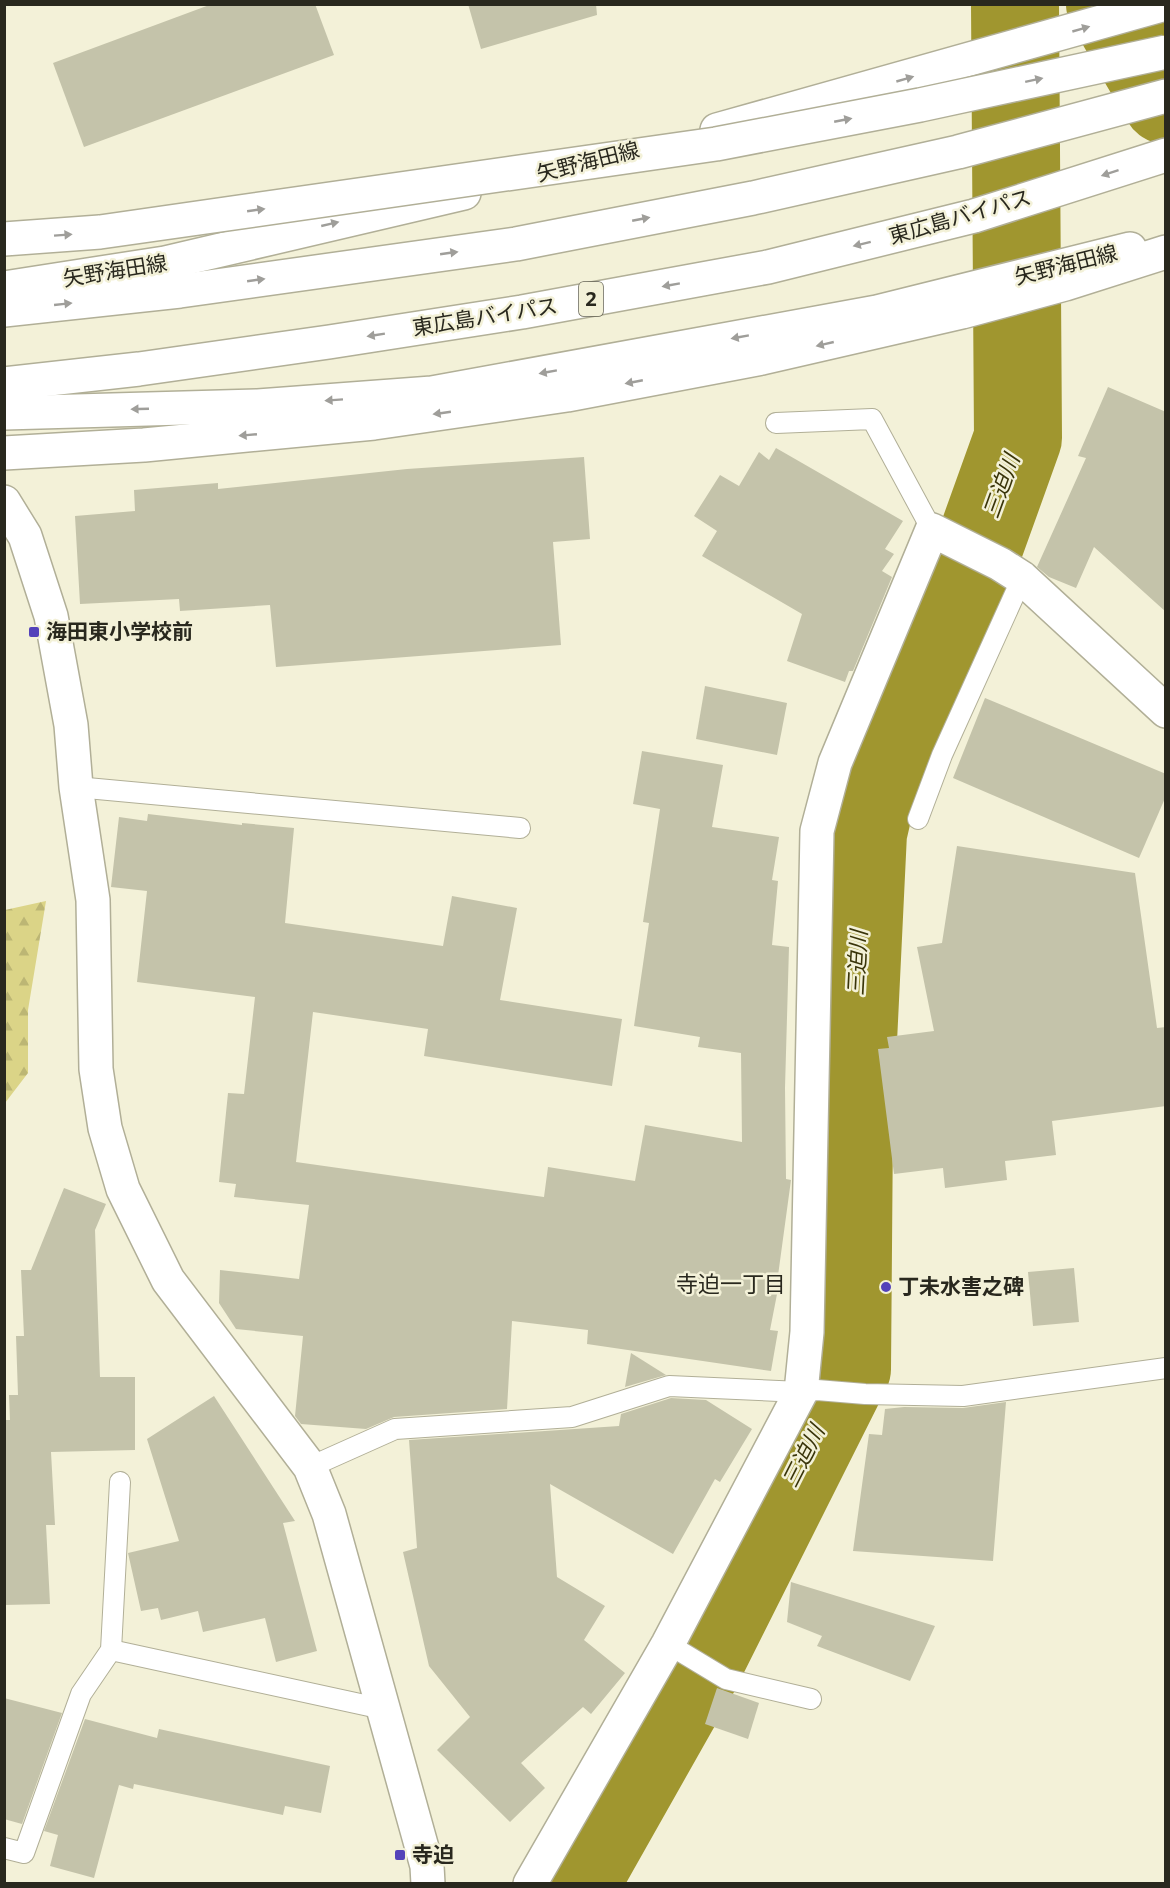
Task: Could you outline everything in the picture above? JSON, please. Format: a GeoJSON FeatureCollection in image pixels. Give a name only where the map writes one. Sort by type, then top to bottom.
{"type":"FeatureCollection","features":[{"type":"Feature","properties":{"kind":"main road","name":"矢野海田線"},"geometry":{"type":"LineString","coordinates":[[4,288],[165,263],[486,188],[772,116],[1165,4]]}},
{"type":"Feature","properties":{"kind":"main road"},"geometry":{"type":"LineString","coordinates":[[4,239],[100,232],[716,144],[920,105],[1166,52]]}},
{"type":"Feature","properties":{"kind":"main road"},"geometry":{"type":"LineString","coordinates":[[4,310],[180,291],[516,244],[753,198],[935,157],[1166,96]]}},
{"type":"Feature","properties":{"kind":"main road","name":"東広島バイパス"},"geometry":{"type":"LineString","coordinates":[[4,384],[139,369],[329,342],[522,312],[768,267],[974,216],[1166,155]]}},
{"type":"Feature","properties":{"kind":"main road","name":"矢野海田線"},"geometry":{"type":"LineString","coordinates":[[4,413],[258,406],[432,393],[877,312],[1166,241]]}},
{"type":"Feature","properties":{"kind":"main road"},"geometry":{"type":"LineString","coordinates":[[4,453],[144,444],[374,423],[567,395],[762,358],[962,312],[1065,284],[1166,252]]}},
{"type":"Feature","properties":{"kind":"main road"},"geometry":{"type":"LineString","coordinates":[[4,502],[25,536],[51,616],[71,725],[76,787],[93,900],[96,1069],[105,1128],[123,1190],[168,1280],[310,1467],[329,1514],[427,1866],[428,1884]]}},
{"type":"Feature","properties":{"kind":"main road"},"geometry":{"type":"LineString","coordinates":[[530,1884],[675,1648],[809,1391],[807,1332],[817,831],[835,763],[939,534],[1011,571],[1166,711]]}},
{"type":"Feature","properties":{"kind":"lane"},"geometry":{"type":"LineString","coordinates":[[776,423],[872,419],[939,534]]}},
{"type":"Feature","properties":{"kind":"lane"},"geometry":{"type":"LineString","coordinates":[[918,819],[1011,571]]}},
{"type":"Feature","properties":{"kind":"lane"},"geometry":{"type":"LineString","coordinates":[[76,787],[520,828]]}},
{"type":"Feature","properties":{"kind":"lane"},"geometry":{"type":"LineString","coordinates":[[310,1467],[395,1429],[572,1417],[669,1386],[963,1396],[1166,1368]]}},
{"type":"Feature","properties":{"kind":"lane"},"geometry":{"type":"LineString","coordinates":[[4,1848],[24,1853],[81,1694],[111,1650],[120,1482]]}},
{"type":"Feature","properties":{"kind":"lane"},"geometry":{"type":"LineString","coordinates":[[675,1648],[726,1679],[811,1699]]}},
{"type":"Feature","properties":{"kind":"lane"},"geometry":{"type":"LineString","coordinates":[[111,1650],[383,1709]]}},
{"type":"Feature","properties":{"kind":"green space"},"geometry":{"type":"Polygon","coordinates":[[[46,901],[28,1010],[28,1073],[5,1103],[5,910],[46,901]]]}},
{"type":"Feature","properties":{"kind":"building"},"geometry":{"type":"Polygon","coordinates":[[[212,4],[315,4],[334,55],[84,147],[53,63],[212,4]]]}},
{"type":"Feature","properties":{"kind":"building"},"geometry":{"type":"Polygon","coordinates":[[[468,4],[596,4],[597,15],[481,49],[468,4]]]}},
{"type":"Feature","properties":{"kind":"building"},"geometry":{"type":"Polygon","coordinates":[[[1108,387],[1166,412],[1166,612],[1094,547],[1076,588],[1049,577],[1037,567],[1086,458],[1078,456],[1108,387]]]}},
{"type":"Feature","properties":{"kind":"building"},"geometry":{"type":"Polygon","coordinates":[[[776,448],[903,521],[885,549],[894,554],[882,571],[892,577],[853,671],[849,671],[845,682],[787,661],[802,614],[702,556],[717,531],[694,516],[720,475],[739,486],[759,452],[769,460],[776,448]]]}},
{"type":"Feature","properties":{"kind":"building"},"geometry":{"type":"Polygon","coordinates":[[[584,457],[590,539],[553,542],[561,645],[276,667],[270,605],[180,611],[179,599],[80,604],[75,516],[135,511],[134,490],[218,483],[218,489],[407,469],[584,457]]]}},
{"type":"Feature","properties":{"kind":"building"},"geometry":{"type":"Polygon","coordinates":[[[705,686],[787,703],[777,755],[696,739],[705,686]]]}},
{"type":"Feature","properties":{"kind":"building"},"geometry":{"type":"Polygon","coordinates":[[[985,698],[1166,774],[1166,796],[1139,858],[953,778],[985,698]]]}},
{"type":"Feature","properties":{"kind":"building"},"geometry":{"type":"Polygon","coordinates":[[[642,751],[723,765],[712,827],[779,837],[772,880],[778,881],[772,945],[789,947],[785,1088],[786,1179],[791,1180],[777,1283],[779,1284],[770,1330],[778,1331],[771,1371],[587,1344],[588,1330],[512,1321],[507,1409],[394,1417],[366,1429],[301,1424],[295,1416],[303,1336],[236,1329],[219,1303],[220,1270],[299,1279],[309,1205],[234,1197],[236,1184],[219,1182],[228,1093],[244,1094],[255,997],[137,982],[147,891],[111,887],[119,817],[147,821],[148,814],[242,825],[242,823],[294,828],[285,923],[443,946],[452,896],[517,908],[500,1000],[622,1019],[612,1086],[424,1056],[428,1029],[313,1012],[296,1162],[544,1197],[548,1167],[635,1181],[645,1125],[742,1142],[741,1053],[698,1047],[700,1037],[634,1026],[649,923],[643,922],[660,809],[633,804],[642,751]]]}},
{"type":"Feature","properties":{"kind":"building"},"geometry":{"type":"Polygon","coordinates":[[[957,846],[1135,873],[1157,1028],[1166,1027],[1166,1106],[1052,1121],[1056,1155],[1005,1161],[1007,1180],[945,1188],[943,1168],[894,1174],[878,1049],[889,1048],[887,1037],[934,1031],[917,947],[942,943],[957,846]]]}},
{"type":"Feature","properties":{"kind":"building"},"geometry":{"type":"Polygon","coordinates":[[[64,1188],[106,1204],[95,1230],[100,1377],[135,1377],[135,1450],[51,1452],[55,1525],[46,1525],[50,1604],[4,1605],[4,1420],[10,1420],[9,1395],[18,1395],[16,1336],[24,1336],[21,1270],[31,1270],[64,1188]]]}},
{"type":"Feature","properties":{"kind":"building"},"geometry":{"type":"Polygon","coordinates":[[[1074,1268],[1079,1322],[1033,1326],[1028,1272],[1074,1268]]]}},
{"type":"Feature","properties":{"kind":"building"},"geometry":{"type":"Polygon","coordinates":[[[631,1353],[666,1375],[625,1387],[631,1353]]]}},
{"type":"Feature","properties":{"kind":"building"},"geometry":{"type":"Polygon","coordinates":[[[214,1396],[295,1521],[283,1523],[317,1651],[276,1662],[265,1618],[203,1632],[198,1611],[161,1620],[158,1608],[141,1611],[128,1553],[179,1541],[147,1439],[214,1396]]]}},
{"type":"Feature","properties":{"kind":"building"},"geometry":{"type":"Polygon","coordinates":[[[671,1398],[706,1400],[752,1429],[720,1482],[715,1479],[673,1554],[550,1484],[557,1577],[605,1606],[584,1640],[625,1673],[591,1714],[583,1707],[521,1763],[545,1788],[510,1822],[437,1750],[470,1717],[429,1666],[403,1552],[417,1548],[409,1440],[619,1426],[621,1414],[671,1398]]]}},
{"type":"Feature","properties":{"kind":"building"},"geometry":{"type":"Polygon","coordinates":[[[1006,1402],[993,1561],[853,1551],[869,1434],[882,1435],[885,1409],[963,1408],[1006,1402]]]}},
{"type":"Feature","properties":{"kind":"building"},"geometry":{"type":"Polygon","coordinates":[[[791,1582],[935,1626],[910,1681],[817,1646],[822,1636],[787,1622],[791,1582]]]}},
{"type":"Feature","properties":{"kind":"building"},"geometry":{"type":"Polygon","coordinates":[[[717,1688],[759,1703],[748,1739],[705,1724],[717,1688]]]}},
{"type":"Feature","properties":{"kind":"building"},"geometry":{"type":"Polygon","coordinates":[[[4,1698],[62,1713],[22,1824],[4,1819],[4,1698]]]}},
{"type":"Feature","properties":{"kind":"building"},"geometry":{"type":"Polygon","coordinates":[[[85,1719],[157,1738],[159,1729],[330,1766],[321,1813],[285,1806],[283,1815],[134,1784],[133,1789],[119,1785],[94,1878],[50,1866],[58,1835],[44,1831],[85,1719]]]}},
{"type":"Feature","properties":{"kind":"waterway","name":"三迫川"},"geometry":{"type":"LineString","coordinates":[[575,1884],[697,1668],[847,1369],[849,1124],[863,833],[874,785],[971,569],[1018,438],[1015,4]]}},
{"type":"Feature","properties":{"kind":"waterway"},"geometry":{"type":"LineString","coordinates":[[1110,4],[1166,100]]}},
{"type":"Feature","properties":{"kind":"place","name":"海田東小学校前"},"geometry":{"type":"Point","coordinates":[34,632]}},
{"type":"Feature","properties":{"kind":"place","name":"丁未水害之碑"},"geometry":{"type":"Point","coordinates":[886,1287]}},
{"type":"Feature","properties":{"kind":"place","name":"寺迫"},"geometry":{"type":"Point","coordinates":[400,1855]}},
{"type":"Feature","properties":{"kind":"district","name":"寺迫一丁目"},"geometry":{"type":"Point","coordinates":[731,1284]}}]}
